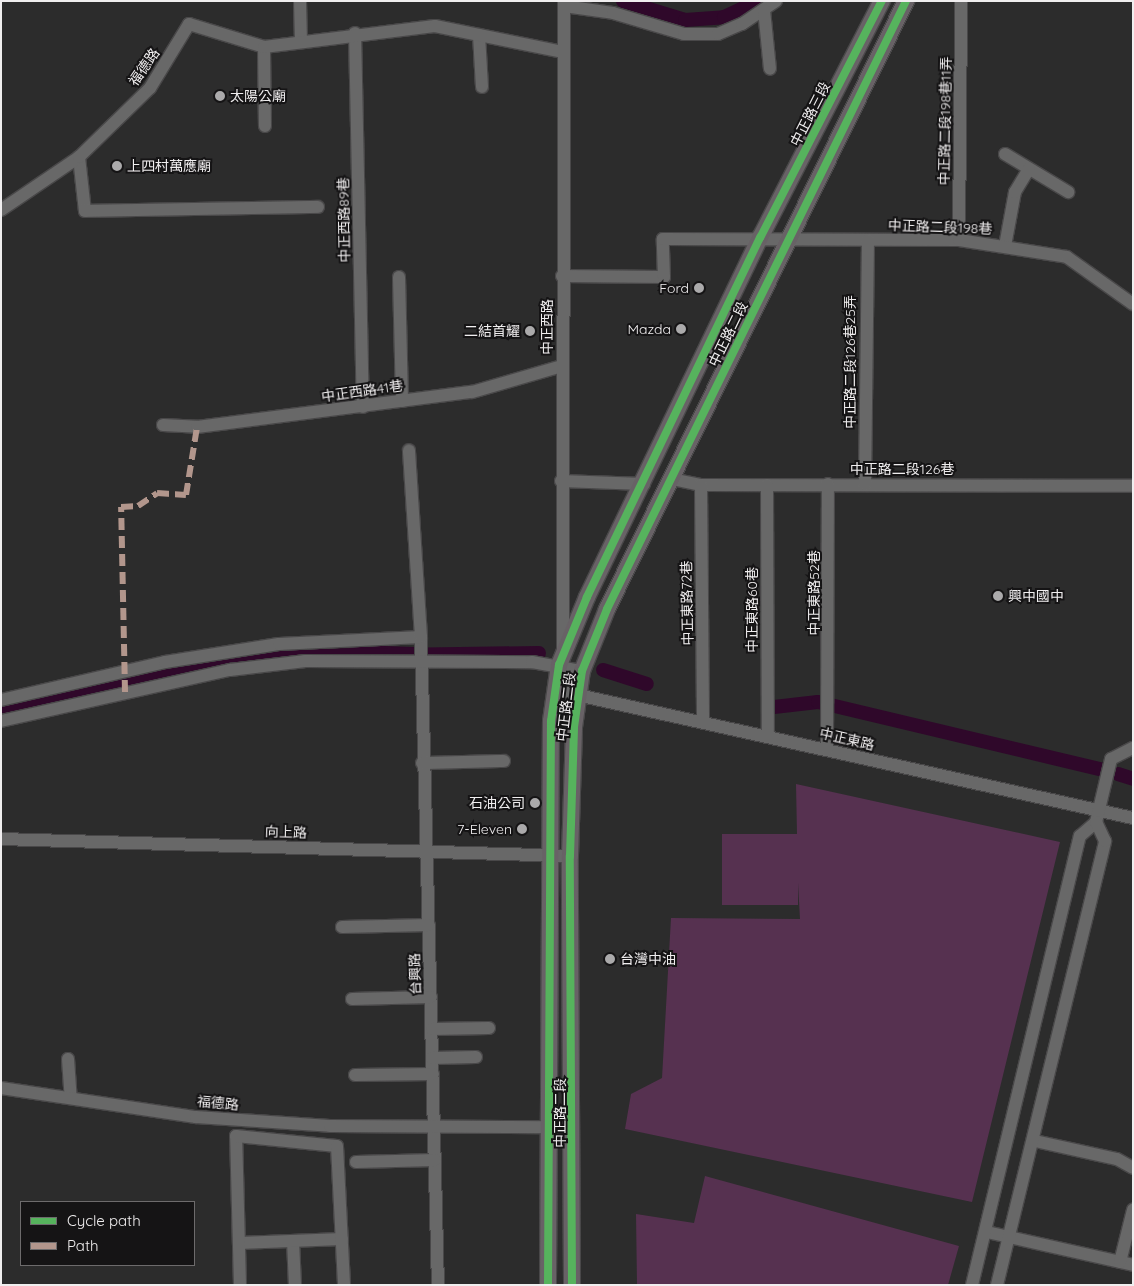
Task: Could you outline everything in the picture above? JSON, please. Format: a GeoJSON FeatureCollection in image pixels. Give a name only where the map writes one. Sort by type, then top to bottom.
{"type":"FeatureCollection","features":[{"type":"Feature","properties":{"kind":"main road","name":"中正路三段"},"geometry":{"type":"LineString","coordinates":[[760,238],[882,1]]}},
{"type":"Feature","properties":{"kind":"main road"},"geometry":{"type":"LineString","coordinates":[[788,238],[906,1]]}},
{"type":"Feature","properties":{"kind":"main road","name":"中正路二段"},"geometry":{"type":"LineString","coordinates":[[548,1285],[552,1127],[552,856],[555,690],[561,659],[760,238]]}},
{"type":"Feature","properties":{"kind":"main road","name":"中正路二段"},"geometry":{"type":"LineString","coordinates":[[572,1285],[570,856],[578,693],[582,671],[607,609],[788,238]]}},
{"type":"Feature","properties":{"kind":"street"},"geometry":{"type":"LineString","coordinates":[[300,1],[301,42],[355,33],[435,26],[563,52]]}},
{"type":"Feature","properties":{"kind":"street"},"geometry":{"type":"LineString","coordinates":[[564,4],[613,13],[684,34],[718,34],[764,10],[776,1]]}},
{"type":"Feature","properties":{"kind":"street","name":"中正路二段198巷11弄"},"geometry":{"type":"LineString","coordinates":[[959,240],[961,1]]}},
{"type":"Feature","properties":{"kind":"street","name":"中正西路"},"geometry":{"type":"LineString","coordinates":[[561,659],[564,4]]}},
{"type":"Feature","properties":{"kind":"street"},"geometry":{"type":"LineString","coordinates":[[764,10],[770,69]]}},
{"type":"Feature","properties":{"kind":"street","name":"福德路"},"geometry":{"type":"LineString","coordinates":[[1,210],[78,157],[150,88],[189,24],[264,47],[301,42]]}},
{"type":"Feature","properties":{"kind":"street","name":"中正西路89巷"},"geometry":{"type":"LineString","coordinates":[[355,33],[363,407]]}},
{"type":"Feature","properties":{"kind":"street"},"geometry":{"type":"LineString","coordinates":[[479,35],[482,87]]}},
{"type":"Feature","properties":{"kind":"street"},"geometry":{"type":"LineString","coordinates":[[264,47],[265,126]]}},
{"type":"Feature","properties":{"kind":"street"},"geometry":{"type":"LineString","coordinates":[[1005,154],[1068,192]]}},
{"type":"Feature","properties":{"kind":"street"},"geometry":{"type":"LineString","coordinates":[[78,157],[85,211],[318,207]]}},
{"type":"Feature","properties":{"kind":"street"},"geometry":{"type":"LineString","coordinates":[[1005,246],[1015,192],[1029,169]]}},
{"type":"Feature","properties":{"kind":"street","name":"中正路二段198巷"},"geometry":{"type":"LineString","coordinates":[[562,276],[664,277],[664,239],[959,240],[1067,257],[1133,304]]}},
{"type":"Feature","properties":{"kind":"street","name":"中正路二段126巷25弄"},"geometry":{"type":"LineString","coordinates":[[865,484],[868,240]]}},
{"type":"Feature","properties":{"kind":"street"},"geometry":{"type":"LineString","coordinates":[[399,277],[402,401]]}},
{"type":"Feature","properties":{"kind":"street","name":"中正西路41巷"},"geometry":{"type":"LineString","coordinates":[[163,425],[197,427],[472,392],[562,366]]}},
{"type":"Feature","properties":{"kind":"street","name":"台興路"},"geometry":{"type":"LineString","coordinates":[[409,450],[422,663],[422,763],[429,925],[438,1285]]}},
{"type":"Feature","properties":{"kind":"street","name":"中正路二段126巷"},"geometry":{"type":"LineString","coordinates":[[672,479],[700,485],[1133,486]]}},
{"type":"Feature","properties":{"kind":"street"},"geometry":{"type":"LineString","coordinates":[[561,481],[644,484]]}},
{"type":"Feature","properties":{"kind":"street","name":"中正東路52巷"},"geometry":{"type":"LineString","coordinates":[[827,749],[829,706],[828,484]]}},
{"type":"Feature","properties":{"kind":"street","name":"中正東路72巷"},"geometry":{"type":"LineString","coordinates":[[700,485],[703,721]]}},
{"type":"Feature","properties":{"kind":"street","name":"中正東路60巷"},"geometry":{"type":"LineString","coordinates":[[767,485],[768,736]]}},
{"type":"Feature","properties":{"kind":"street"},"geometry":{"type":"LineString","coordinates":[[1,700],[165,662],[279,644],[421,637]]}},
{"type":"Feature","properties":{"kind":"street"},"geometry":{"type":"LineString","coordinates":[[1,721],[230,670],[305,661],[422,663],[561,659],[582,671]]}},
{"type":"Feature","properties":{"kind":"street","name":"中正東路"},"geometry":{"type":"LineString","coordinates":[[555,690],[578,693],[827,749],[1097,816],[1133,818]]}},
{"type":"Feature","properties":{"kind":"street"},"geometry":{"type":"LineString","coordinates":[[972,1285],[987,1232],[1080,836],[1097,816],[1111,759],[1133,748]]}},
{"type":"Feature","properties":{"kind":"street"},"geometry":{"type":"LineString","coordinates":[[422,763],[504,762]]}},
{"type":"Feature","properties":{"kind":"street"},"geometry":{"type":"LineString","coordinates":[[997,1285],[1012,1238],[1036,1141],[1105,841],[1097,816]]}},
{"type":"Feature","properties":{"kind":"street","name":"向上路"},"geometry":{"type":"LineString","coordinates":[[1,839],[570,856]]}},
{"type":"Feature","properties":{"kind":"street"},"geometry":{"type":"LineString","coordinates":[[342,927],[429,925]]}},
{"type":"Feature","properties":{"kind":"street"},"geometry":{"type":"LineString","coordinates":[[352,999],[431,997]]}},
{"type":"Feature","properties":{"kind":"street"},"geometry":{"type":"LineString","coordinates":[[432,1029],[489,1028]]}},
{"type":"Feature","properties":{"kind":"street"},"geometry":{"type":"LineString","coordinates":[[432,1058],[476,1058]]}},
{"type":"Feature","properties":{"kind":"street"},"geometry":{"type":"LineString","coordinates":[[68,1059],[71,1098]]}},
{"type":"Feature","properties":{"kind":"street"},"geometry":{"type":"LineString","coordinates":[[354,1076],[433,1074]]}},
{"type":"Feature","properties":{"kind":"street","name":"福德路"},"geometry":{"type":"LineString","coordinates":[[1,1088],[196,1117],[330,1126],[552,1127]]}},
{"type":"Feature","properties":{"kind":"street"},"geometry":{"type":"LineString","coordinates":[[240,1285],[236,1136],[337,1146],[344,1285]]}},
{"type":"Feature","properties":{"kind":"street"},"geometry":{"type":"LineString","coordinates":[[1036,1141],[1117,1160],[1133,1168]]}},
{"type":"Feature","properties":{"kind":"street"},"geometry":{"type":"LineString","coordinates":[[356,1162],[435,1160]]}},
{"type":"Feature","properties":{"kind":"street"},"geometry":{"type":"LineString","coordinates":[[987,1232],[1126,1263],[1133,1210]]}},
{"type":"Feature","properties":{"kind":"street"},"geometry":{"type":"LineString","coordinates":[[239,1243],[342,1239]]}},
{"type":"Feature","properties":{"kind":"street"},"geometry":{"type":"LineString","coordinates":[[293,1241],[295,1285]]}},
{"type":"Feature","properties":{"kind":"shaded area"},"geometry":{"type":"Polygon","coordinates":[[[796,784],[1060,842],[972,1202],[625,1129],[631,1094],[662,1078],[671,918],[800,919],[798,883],[798,905],[722,905],[722,834],[797,834],[796,784]]]}},
{"type":"Feature","properties":{"kind":"shaded area"},"geometry":{"type":"Polygon","coordinates":[[[705,1176],[959,1246],[948,1285],[637,1285],[636,1214],[694,1223],[705,1176]]]}},
{"type":"Feature","properties":{"kind":"waterway"},"geometry":{"type":"LineString","coordinates":[[623,1],[685,20],[724,17],[759,1]]}},
{"type":"Feature","properties":{"kind":"waterway"},"geometry":{"type":"LineString","coordinates":[[325,646],[414,649],[414,653]]}},
{"type":"Feature","properties":{"kind":"waterway"},"geometry":{"type":"LineString","coordinates":[[1,712],[250,657],[539,653]]}},
{"type":"Feature","properties":{"kind":"waterway"},"geometry":{"type":"LineString","coordinates":[[603,670],[647,684]]}},
{"type":"Feature","properties":{"kind":"waterway"},"geometry":{"type":"LineString","coordinates":[[774,707],[818,702],[1103,770]]}},
{"type":"Feature","properties":{"kind":"waterway"},"geometry":{"type":"LineString","coordinates":[[1118,774],[1133,779]]}},
{"type":"Feature","properties":{"kind":"marked path"},"geometry":{"type":"LineString","coordinates":[[125,692],[121,507],[138,506],[157,493],[186,495],[197,427]]}},
{"type":"Feature","properties":{"kind":"cycle path"},"geometry":{"type":"LineString","coordinates":[[548,1285],[551,721],[559,665],[587,597],[760,238],[882,1]]}},
{"type":"Feature","properties":{"kind":"cycle path"},"geometry":{"type":"LineString","coordinates":[[572,1285],[570,856],[574,727],[582,671],[607,609],[906,1]]}},
{"type":"Feature","properties":{"kind":"place","name":"太陽公廟"},"geometry":{"type":"Point","coordinates":[220,96]}},
{"type":"Feature","properties":{"kind":"place","name":"上四村萬應廟"},"geometry":{"type":"Point","coordinates":[117,166]}},
{"type":"Feature","properties":{"kind":"place","name":"Ford"},"geometry":{"type":"Point","coordinates":[699,288]}},
{"type":"Feature","properties":{"kind":"place","name":"Mazda"},"geometry":{"type":"Point","coordinates":[681,329]}},
{"type":"Feature","properties":{"kind":"place","name":"二結首耀"},"geometry":{"type":"Point","coordinates":[530,331]}},
{"type":"Feature","properties":{"kind":"place","name":"興中國中"},"geometry":{"type":"Point","coordinates":[998,596]}},
{"type":"Feature","properties":{"kind":"place","name":"石油公司"},"geometry":{"type":"Point","coordinates":[535,803]}},
{"type":"Feature","properties":{"kind":"place","name":"7-Eleven"},"geometry":{"type":"Point","coordinates":[522,829]}},
{"type":"Feature","properties":{"kind":"place","name":"台灣中油"},"geometry":{"type":"Point","coordinates":[610,959]}}]}
